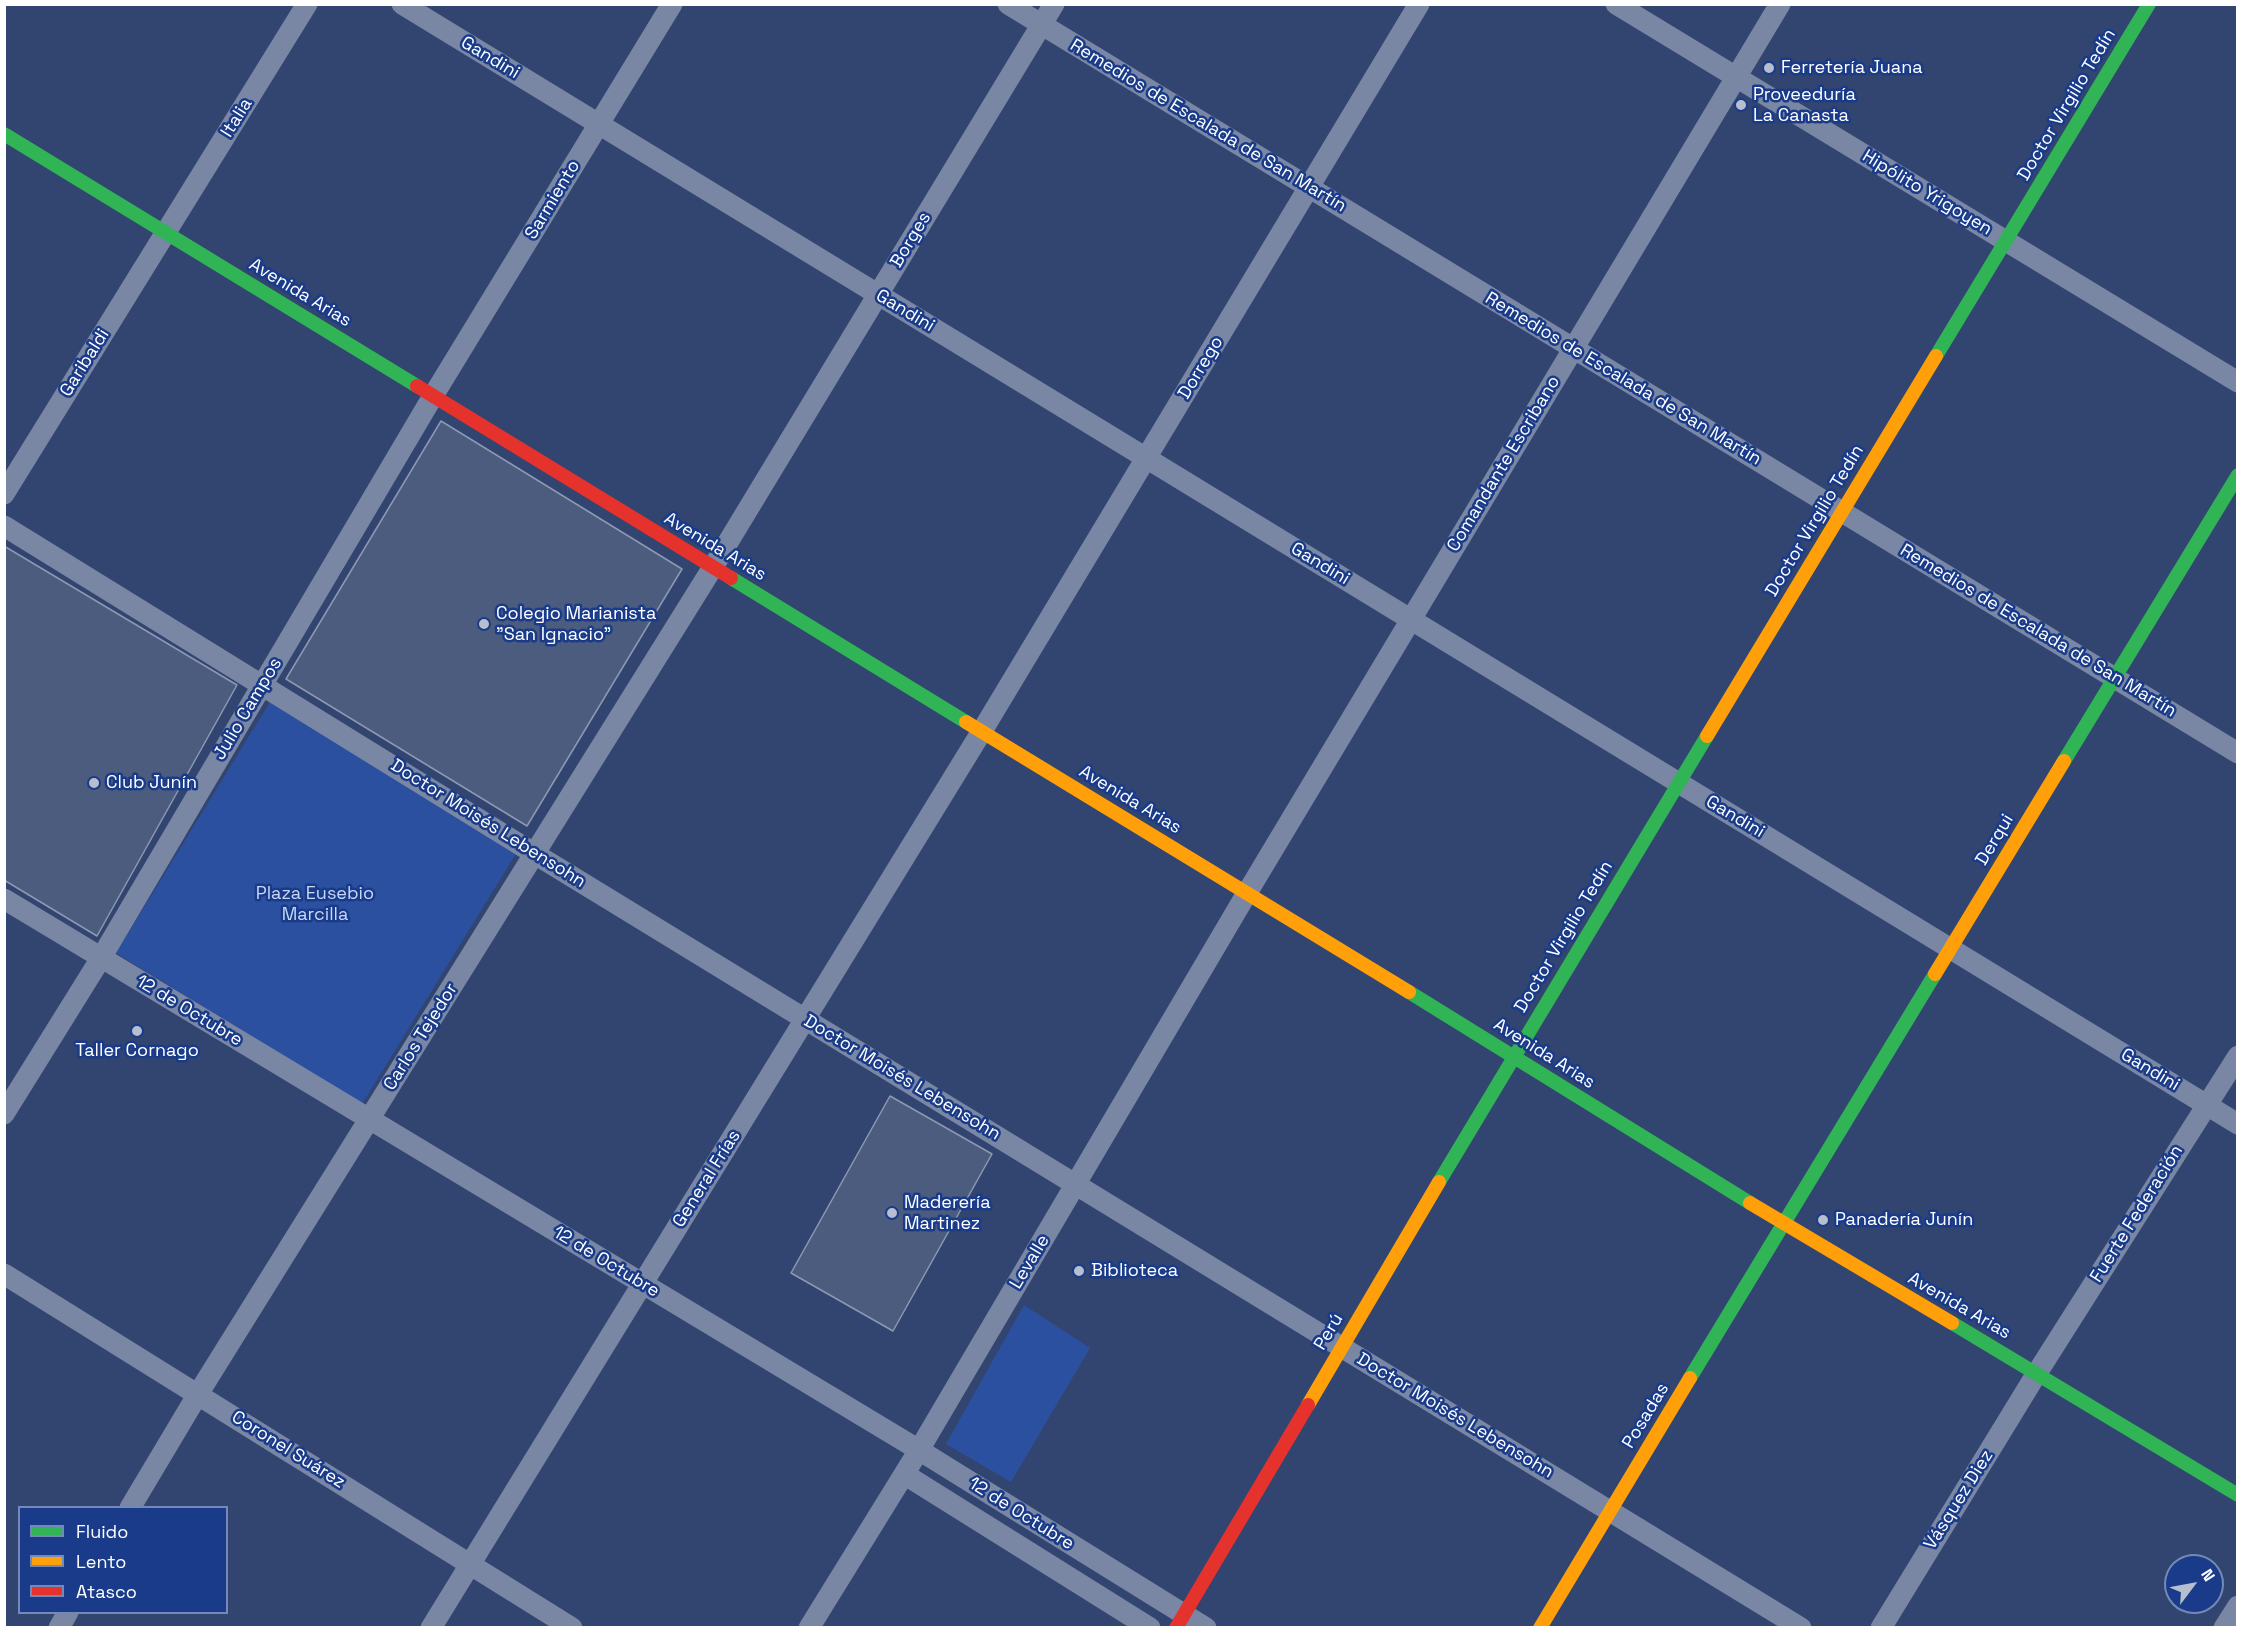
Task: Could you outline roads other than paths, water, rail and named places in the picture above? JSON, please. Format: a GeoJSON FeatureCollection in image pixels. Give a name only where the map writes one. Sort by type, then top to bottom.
{"type":"FeatureCollection","features":[{"type":"Feature","properties":{"kind":"main road","name":"Doctor Virgilio Tedín"},"geometry":{"type":"LineString","coordinates":[[1513,1056],[2149,4]]}},
{"type":"Feature","properties":{"kind":"main road","name":"Avenida Arias"},"geometry":{"type":"LineString","coordinates":[[4,134],[982,730],[1783,1223],[2238,1495]]}},
{"type":"Feature","properties":{"kind":"main road","name":"Derqui"},"geometry":{"type":"LineString","coordinates":[[1783,1223],[2238,475]]}},
{"type":"Feature","properties":{"kind":"main road","name":"Perú"},"geometry":{"type":"LineString","coordinates":[[1180,1621],[1513,1056]]}},
{"type":"Feature","properties":{"kind":"main road","name":"Posadas"},"geometry":{"type":"LineString","coordinates":[[1540,1628],[1783,1223]]}},
{"type":"Feature","properties":{"kind":"street","name":"Italia"},"geometry":{"type":"LineString","coordinates":[[166,232],[307,4]]}},
{"type":"Feature","properties":{"kind":"street","name":"Gandini"},"geometry":{"type":"LineString","coordinates":[[402,4],[2238,1124]]}},
{"type":"Feature","properties":{"kind":"street","name":"Sarmiento"},"geometry":{"type":"LineString","coordinates":[[433,396],[672,4]]}},
{"type":"Feature","properties":{"kind":"street","name":"Remedios de Escalada de San Martín"},"geometry":{"type":"LineString","coordinates":[[1008,4],[2238,753]]}},
{"type":"Feature","properties":{"kind":"street","name":"Borges"},"geometry":{"type":"LineString","coordinates":[[713,567],[1054,4]]}},
{"type":"Feature","properties":{"kind":"street","name":"Dorrego"},"geometry":{"type":"LineString","coordinates":[[982,730],[1419,4]]}},
{"type":"Feature","properties":{"kind":"street","name":"Hipólito Yrigoyen"},"geometry":{"type":"LineString","coordinates":[[1616,4],[2238,382]]}},
{"type":"Feature","properties":{"kind":"street","name":"Comandante Escribano"},"geometry":{"type":"LineString","coordinates":[[1247,893],[1780,4]]}},
{"type":"Feature","properties":{"kind":"street","name":"Garibaldi"},"geometry":{"type":"LineString","coordinates":[[4,494],[166,232]]}},
{"type":"Feature","properties":{"kind":"street","name":"Julio Campos"},"geometry":{"type":"LineString","coordinates":[[4,1114],[101,958],[433,396]]}},
{"type":"Feature","properties":{"kind":"street","name":"Doctor Moisés Lebensohn"},"geometry":{"type":"LineString","coordinates":[[4,526],[535,854],[1801,1628]]}},
{"type":"Feature","properties":{"kind":"street","name":"Carlos Tejedor"},"geometry":{"type":"LineString","coordinates":[[131,1506],[198,1394],[713,567]]}},
{"type":"Feature","properties":{"kind":"street","name":"General Frías"},"geometry":{"type":"LineString","coordinates":[[431,1628],[982,730]]}},
{"type":"Feature","properties":{"kind":"street","name":"Levalle"},"geometry":{"type":"LineString","coordinates":[[809,1628],[919,1450],[1247,893]]}},
{"type":"Feature","properties":{"kind":"street","name":"12 de Octubre"},"geometry":{"type":"LineString","coordinates":[[4,899],[919,1450],[1180,1621],[1206,1628]]}},
{"type":"Feature","properties":{"kind":"street","name":"Fuerte Federación"},"geometry":{"type":"LineString","coordinates":[[2037,1373],[2238,1056]]}},
{"type":"Feature","properties":{"kind":"street","name":"Coronel Suárez"},"geometry":{"type":"LineString","coordinates":[[4,1274],[572,1628]]}},
{"type":"Feature","properties":{"kind":"street","name":"Vásquez Diez"},"geometry":{"type":"LineString","coordinates":[[1881,1628],[2037,1373]]}},
{"type":"Feature","properties":{"kind":"street","name":"12 de Octubre"},"geometry":{"type":"LineString","coordinates":[[904,1474],[1150,1628]]}},
{"type":"Feature","properties":{"kind":"street"},"geometry":{"type":"LineString","coordinates":[[2224,1628],[2238,1606]]}},
{"type":"Feature","properties":{"kind":"street"},"geometry":{"type":"LineString","coordinates":[[58,1628],[67,1614]]}},
{"type":"Feature","properties":{"kind":"place","name":"Ferretería Juana"},"geometry":{"type":"Point","coordinates":[1769,68]}},
{"type":"Feature","properties":{"kind":"place","name":"Proveeduría La Canasta"},"geometry":{"type":"Point","coordinates":[1741,105]}},
{"type":"Feature","properties":{"kind":"place","name":"Colegio Marianista \"San Ignacio\""},"geometry":{"type":"Point","coordinates":[484,624]}},
{"type":"Feature","properties":{"kind":"place","name":"Club Junín"},"geometry":{"type":"Point","coordinates":[94,783]}},
{"type":"Feature","properties":{"kind":"place","name":"Taller Cornago"},"geometry":{"type":"Point","coordinates":[137,1031]}},
{"type":"Feature","properties":{"kind":"place","name":"Maderería Martinez"},"geometry":{"type":"Point","coordinates":[892,1213]}},
{"type":"Feature","properties":{"kind":"place","name":"Panadería Junín"},"geometry":{"type":"Point","coordinates":[1823,1220]}},
{"type":"Feature","properties":{"kind":"place","name":"Biblioteca"},"geometry":{"type":"Point","coordinates":[1079,1271]}},
{"type":"Feature","properties":{"kind":"park label","name":"Plaza Eusebio Marcilla"},"geometry":{"type":"Point","coordinates":[315,904]}}]}
